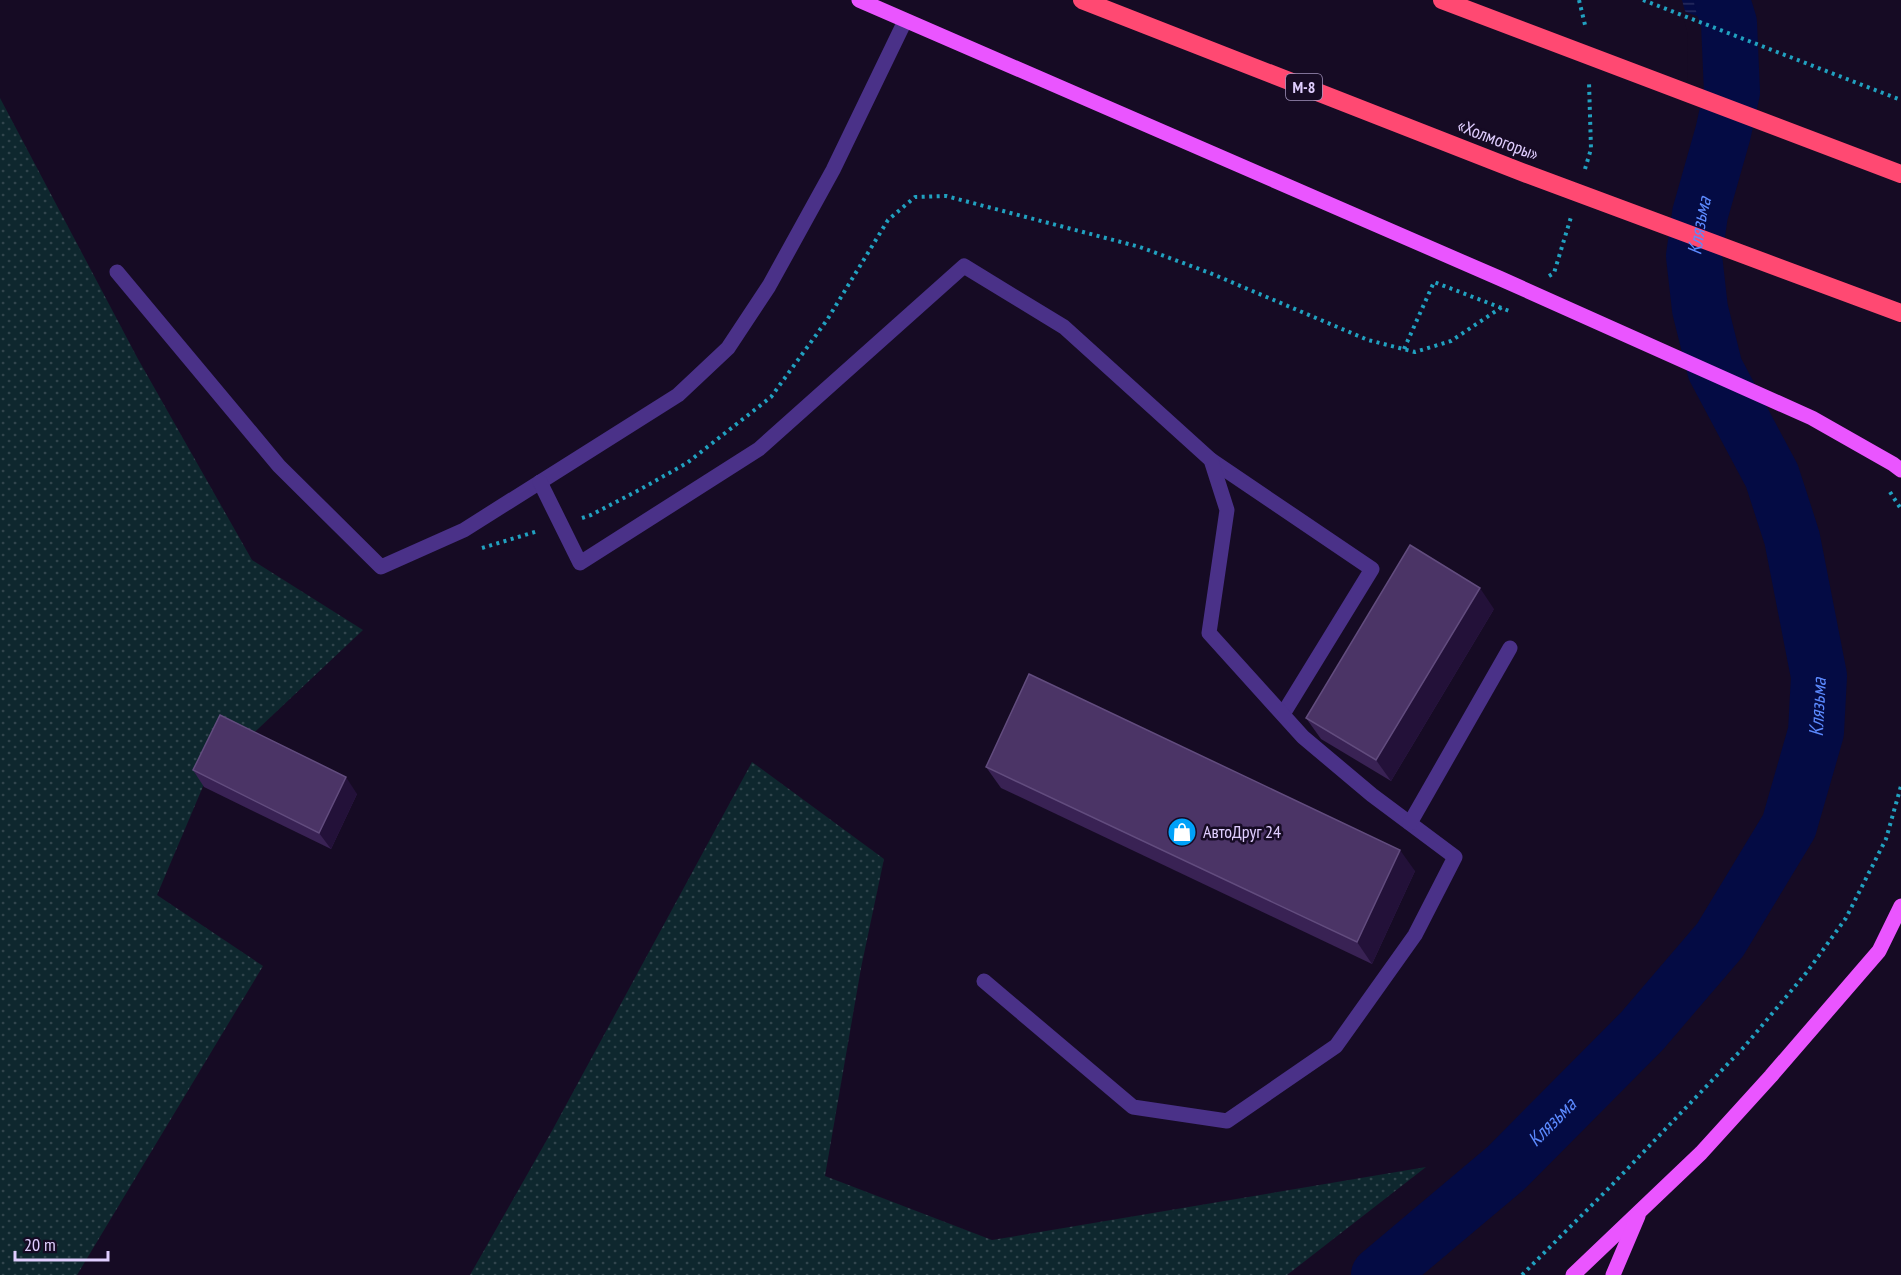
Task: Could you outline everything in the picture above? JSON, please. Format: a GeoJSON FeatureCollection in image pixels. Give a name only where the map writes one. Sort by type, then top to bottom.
{"type":"FeatureCollection","features":[{"type":"Feature","properties":{"kind":"highway","name":"«Холмогоры»"},"geometry":{"type":"LineString","coordinates":[[1082,0],[1527,174],[1901,313]]}},
{"type":"Feature","properties":{"kind":"highway"},"geometry":{"type":"LineString","coordinates":[[1442,0],[1901,174]]}},
{"type":"Feature","properties":{"kind":"main road"},"geometry":{"type":"LineString","coordinates":[[859,0],[1500,278],[1812,418],[1901,470]]}},
{"type":"Feature","properties":{"kind":"main road"},"geometry":{"type":"LineString","coordinates":[[1573,1275],[1701,1153],[1771,1076],[1879,951],[1901,906]]}},
{"type":"Feature","properties":{"kind":"main road"},"geometry":{"type":"LineString","coordinates":[[1613,1275],[1640,1210]]}},
{"type":"Feature","properties":{"kind":"lane"},"geometry":{"type":"LineString","coordinates":[[117,272],[279,466],[381,567],[464,530],[678,395],[728,348],[770,286],[833,170],[905,21]]}},
{"type":"Feature","properties":{"kind":"lane"},"geometry":{"type":"LineString","coordinates":[[540,482],[580,563],[759,449],[964,266],[1064,327],[1211,460],[1372,569],[1283,714]]}},
{"type":"Feature","properties":{"kind":"lane"},"geometry":{"type":"LineString","coordinates":[[984,981],[1133,1107],[1227,1121],[1336,1046],[1415,934],[1455,857],[1303,737],[1209,633],[1227,510],[1211,460]]}},
{"type":"Feature","properties":{"kind":"lane"},"geometry":{"type":"LineString","coordinates":[[1410,823],[1510,648]]}},
{"type":"Feature","properties":{"kind":"path"},"geometry":{"type":"LineString","coordinates":[[1643,0],[1901,100]]}},
{"type":"Feature","properties":{"kind":"path"},"geometry":{"type":"LineString","coordinates":[[1404,349],[1434,282],[1481,300]]}},
{"type":"Feature","properties":{"kind":"path"},"geometry":{"type":"LineString","coordinates":[[1522,1275],[1744,1047],[1807,972],[1846,918],[1886,838],[1901,786]]}},
{"type":"Feature","properties":{"kind":"shaded area"},"geometry":{"type":"Polygon","coordinates":[[[1682,0],[1745,0],[1738,115],[1691,33],[1682,0]]]}},
{"type":"Feature","properties":{"kind":"shaded area"},"geometry":{"type":"Polygon","coordinates":[[[0,98],[138,359],[252,560],[363,630],[207,777],[157,895],[263,966],[77,1275],[0,1275],[0,98]]]}},
{"type":"Feature","properties":{"kind":"shaded area"},"geometry":{"type":"Polygon","coordinates":[[[752,762],[884,859],[861,968],[825,1176],[992,1240],[1426,1167],[1287,1275],[470,1275],[553,1129],[752,762]]]}},
{"type":"Feature","properties":{"kind":"pier"},"geometry":{"type":"Polygon","coordinates":[[[1681,10],[1746,35],[1741,115],[1687,95],[1688,34],[1681,10]]]}},
{"type":"Feature","properties":{"kind":"building"},"geometry":{"type":"Polygon","coordinates":[[[1410,545],[1480,588],[1376,760],[1306,718],[1410,545]]]}},
{"type":"Feature","properties":{"kind":"building"},"geometry":{"type":"Polygon","coordinates":[[[1029,674],[1400,850],[1357,942],[986,767],[1029,674]]]}},
{"type":"Feature","properties":{"kind":"building"},"geometry":{"type":"Polygon","coordinates":[[[220,715],[346,777],[319,833],[193,770],[220,715]]]}},
{"type":"Feature","properties":{"kind":"waterway","name":"Клязьма"},"geometry":{"type":"LineString","coordinates":[[1379,1275],[1506,1168],[1642,1031],[1720,940],[1789,826],[1816,732],[1819,676],[1792,538],[1772,476],[1715,369],[1700,309],[1694,256],[1700,214],[1732,92],[1729,23],[1722,0]]}},
{"type":"Feature","properties":{"kind":"place","name":"АвтоДруг 24"},"geometry":{"type":"Point","coordinates":[1182,832]}}]}
